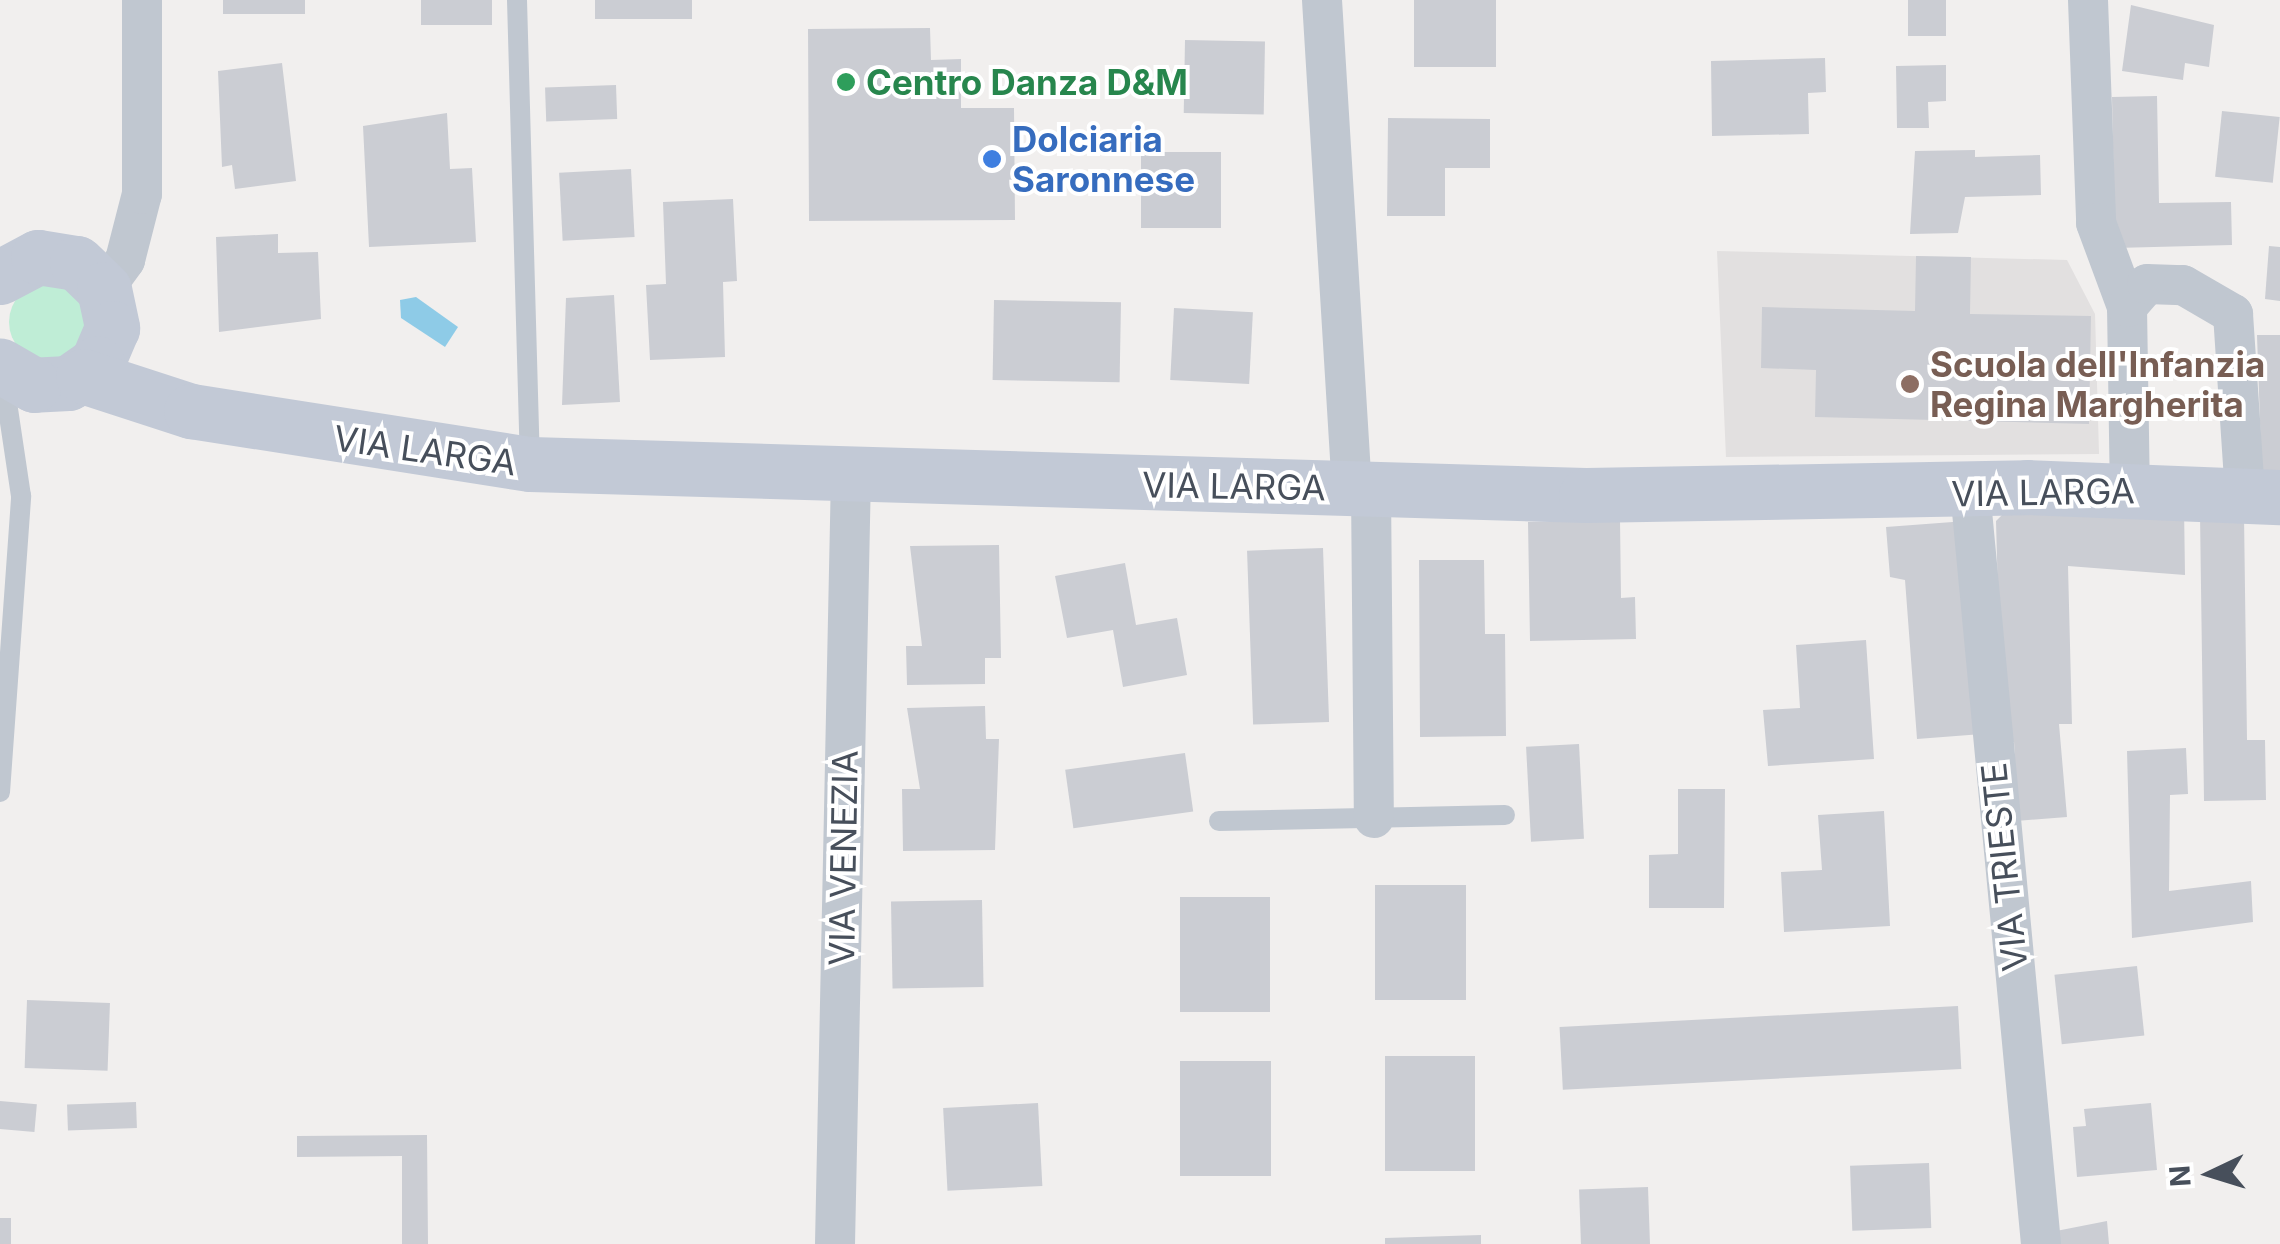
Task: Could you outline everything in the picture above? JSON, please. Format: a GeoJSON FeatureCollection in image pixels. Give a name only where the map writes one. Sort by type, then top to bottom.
{"type":"FeatureCollection","features":[{"type":"Feature","properties":{"kind":"street"},"geometry":{"type":"LineString","coordinates":[[30,373],[108,308],[128,226],[142,0]]}},
{"type":"Feature","properties":{"kind":"street"},"geometry":{"type":"LineString","coordinates":[[1322,0],[1361,488],[1374,818]]}},
{"type":"Feature","properties":{"kind":"street"},"geometry":{"type":"LineString","coordinates":[[2088,0],[2096,223],[2126,307],[2130,490]]}},
{"type":"Feature","properties":{"kind":"street"},"geometry":{"type":"LineString","coordinates":[[0,276],[59,257],[128,226]]}},
{"type":"Feature","properties":{"kind":"street"},"geometry":{"type":"LineString","coordinates":[[59,257],[108,308],[138,368],[191,412]]}},
{"type":"Feature","properties":{"kind":"street"},"geometry":{"type":"LineString","coordinates":[[2126,307],[2147,284],[2183,285],[2232,314],[2262,496]]}},
{"type":"Feature","properties":{"kind":"street","name":"VIA LARGA"},"geometry":{"type":"LineString","coordinates":[[30,373],[191,412],[530,464],[1361,488],[2130,490],[2262,496]]}},
{"type":"Feature","properties":{"kind":"street","name":"VIA VENEZIA"},"geometry":{"type":"LineString","coordinates":[[835,1244],[851,472]]}},
{"type":"Feature","properties":{"kind":"street","name":"VIA TRIESTE"},"geometry":{"type":"LineString","coordinates":[[1970,490],[2041,1244]]}},
{"type":"Feature","properties":{"kind":"lane"},"geometry":{"type":"LineString","coordinates":[[517,0],[530,464]]}},
{"type":"Feature","properties":{"kind":"lane"},"geometry":{"type":"LineString","coordinates":[[0,792],[18,441],[30,373]]}},
{"type":"Feature","properties":{"kind":"lane"},"geometry":{"type":"LineString","coordinates":[[18,441],[30,373]]}},
{"type":"Feature","properties":{"kind":"lane"},"geometry":{"type":"LineString","coordinates":[[1219,822],[1505,814]]}},
{"type":"Feature","properties":{"kind":"shaded area","name":"Scuola dell'Infanzia Regina Margherita"},"geometry":{"type":"Polygon","coordinates":[[[1717,251],[2067,260],[2095,314],[2099,454],[1726,457],[1717,251]]]}},
{"type":"Feature","properties":{"kind":"green space"},"geometry":{"type":"Polygon","coordinates":[[[41,282],[57,282],[78,293],[89,322],[78,351],[57,362],[41,362],[27,356],[15,344],[9,330],[9,314],[15,300],[27,288],[41,282]]]}},
{"type":"Feature","properties":{"kind":"water"},"geometry":{"type":"Polygon","coordinates":[[[416,297],[458,327],[445,347],[401,318],[400,300],[416,297]]]}},
{"type":"Feature","properties":{"kind":"building"},"geometry":{"type":"Polygon","coordinates":[[[223,0],[305,0],[305,14],[223,14],[223,0]]]}},
{"type":"Feature","properties":{"kind":"building"},"geometry":{"type":"Polygon","coordinates":[[[421,0],[492,0],[492,25],[421,25],[421,0]]]}},
{"type":"Feature","properties":{"kind":"building"},"geometry":{"type":"Polygon","coordinates":[[[595,0],[692,0],[692,19],[595,19],[595,0]]]}},
{"type":"Feature","properties":{"kind":"building"},"geometry":{"type":"Polygon","coordinates":[[[1414,0],[1496,0],[1496,67],[1414,67],[1414,0]]]}},
{"type":"Feature","properties":{"kind":"building"},"geometry":{"type":"Polygon","coordinates":[[[1908,0],[1946,0],[1946,36],[1908,36],[1908,0]]]}},
{"type":"Feature","properties":{"kind":"building"},"geometry":{"type":"Polygon","coordinates":[[[2131,5],[2214,25],[2209,67],[2185,63],[2183,80],[2122,71],[2131,5]]]}},
{"type":"Feature","properties":{"kind":"building"},"geometry":{"type":"Polygon","coordinates":[[[930,28],[931,60],[961,59],[961,108],[1014,108],[1015,220],[809,221],[808,29],[930,28]]]}},
{"type":"Feature","properties":{"kind":"building"},"geometry":{"type":"Polygon","coordinates":[[[1185,40],[1265,41],[1264,114],[1184,113],[1185,40]]]}},
{"type":"Feature","properties":{"kind":"building"},"geometry":{"type":"Polygon","coordinates":[[[1825,58],[1826,92],[1808,93],[1809,134],[1712,136],[1711,61],[1825,58]]]}},
{"type":"Feature","properties":{"kind":"building"},"geometry":{"type":"Polygon","coordinates":[[[282,63],[296,181],[235,189],[232,165],[222,167],[218,71],[282,63]]]}},
{"type":"Feature","properties":{"kind":"building"},"geometry":{"type":"Polygon","coordinates":[[[1946,65],[1946,101],[1928,102],[1929,128],[1897,128],[1896,66],[1946,65]]]}},
{"type":"Feature","properties":{"kind":"building"},"geometry":{"type":"Polygon","coordinates":[[[616,85],[617,119],[546,121],[545,87],[616,85]]]}},
{"type":"Feature","properties":{"kind":"building"},"geometry":{"type":"Polygon","coordinates":[[[2157,96],[2159,203],[2231,202],[2232,245],[2115,248],[2112,97],[2157,96]]]}},
{"type":"Feature","properties":{"kind":"building"},"geometry":{"type":"Polygon","coordinates":[[[2222,111],[2280,117],[2273,183],[2215,177],[2222,111]]]}},
{"type":"Feature","properties":{"kind":"building"},"geometry":{"type":"Polygon","coordinates":[[[447,113],[450,169],[472,168],[476,242],[369,247],[363,126],[447,113]]]}},
{"type":"Feature","properties":{"kind":"building"},"geometry":{"type":"Polygon","coordinates":[[[1388,118],[1490,119],[1490,168],[1445,168],[1445,216],[1387,216],[1388,118]]]}},
{"type":"Feature","properties":{"kind":"building"},"geometry":{"type":"Polygon","coordinates":[[[1975,150],[1975,157],[2040,155],[2041,195],[1965,197],[1958,233],[1910,234],[1915,151],[1975,150]]]}},
{"type":"Feature","properties":{"kind":"building"},"geometry":{"type":"Polygon","coordinates":[[[1141,152],[1221,152],[1221,228],[1141,228],[1141,152]]]}},
{"type":"Feature","properties":{"kind":"building"},"geometry":{"type":"Polygon","coordinates":[[[631,169],[635,237],[563,241],[559,173],[631,169]]]}},
{"type":"Feature","properties":{"kind":"building"},"geometry":{"type":"Polygon","coordinates":[[[733,199],[737,281],[723,282],[725,357],[650,360],[646,285],[666,284],[663,202],[733,199]]]}},
{"type":"Feature","properties":{"kind":"building"},"geometry":{"type":"Polygon","coordinates":[[[278,234],[278,253],[318,252],[321,319],[219,332],[216,237],[278,234]]]}},
{"type":"Feature","properties":{"kind":"building"},"geometry":{"type":"Polygon","coordinates":[[[2269,246],[2280,247],[2280,301],[2265,299],[2269,246]]]}},
{"type":"Feature","properties":{"kind":"building"},"geometry":{"type":"Polygon","coordinates":[[[1916,256],[1971,257],[1970,314],[2091,316],[2089,424],[1815,417],[1816,370],[1761,368],[1762,307],[1915,311],[1916,256]]]}},
{"type":"Feature","properties":{"kind":"building"},"geometry":{"type":"Polygon","coordinates":[[[614,295],[620,402],[562,405],[566,298],[614,295]]]}},
{"type":"Feature","properties":{"kind":"building"},"geometry":{"type":"Polygon","coordinates":[[[994,300],[1121,302],[1120,382],[993,380],[994,300]]]}},
{"type":"Feature","properties":{"kind":"building"},"geometry":{"type":"Polygon","coordinates":[[[1174,308],[1253,312],[1249,384],[1170,380],[1174,308]]]}},
{"type":"Feature","properties":{"kind":"building"},"geometry":{"type":"Polygon","coordinates":[[[2257,335],[2280,335],[2280,478],[2262,479],[2257,335]]]}},
{"type":"Feature","properties":{"kind":"building"},"geometry":{"type":"Polygon","coordinates":[[[2184,506],[2185,575],[2068,566],[2072,724],[2059,724],[2067,817],[2016,821],[2006,755],[2015,756],[2014,742],[2002,743],[1996,521],[2007,510],[2184,506]]]}},
{"type":"Feature","properties":{"kind":"building"},"geometry":{"type":"Polygon","coordinates":[[[2200,515],[2244,515],[2247,740],[2265,740],[2266,800],[2204,801],[2200,515]]]}},
{"type":"Feature","properties":{"kind":"building"},"geometry":{"type":"Polygon","coordinates":[[[1620,520],[1621,598],[1635,597],[1636,639],[1530,641],[1528,522],[1620,520]]]}},
{"type":"Feature","properties":{"kind":"building"},"geometry":{"type":"Polygon","coordinates":[[[1966,521],[1982,734],[1917,739],[1905,580],[1890,577],[1886,527],[1966,521]]]}},
{"type":"Feature","properties":{"kind":"building"},"geometry":{"type":"Polygon","coordinates":[[[999,545],[1001,658],[985,658],[985,684],[907,685],[906,646],[922,646],[910,546],[999,545]]]}},
{"type":"Feature","properties":{"kind":"building"},"geometry":{"type":"Polygon","coordinates":[[[1323,548],[1329,722],[1253,725],[1247,551],[1323,548]]]}},
{"type":"Feature","properties":{"kind":"building"},"geometry":{"type":"Polygon","coordinates":[[[1419,560],[1484,560],[1485,634],[1505,634],[1506,736],[1420,737],[1419,560]]]}},
{"type":"Feature","properties":{"kind":"building"},"geometry":{"type":"Polygon","coordinates":[[[1125,563],[1136,625],[1177,618],[1187,675],[1123,687],[1113,630],[1067,638],[1055,576],[1125,563]]]}},
{"type":"Feature","properties":{"kind":"building"},"geometry":{"type":"Polygon","coordinates":[[[1866,640],[1874,759],[1768,766],[1763,710],[1800,708],[1796,645],[1866,640]]]}},
{"type":"Feature","properties":{"kind":"building"},"geometry":{"type":"Polygon","coordinates":[[[985,706],[986,739],[999,739],[995,850],[903,851],[902,789],[920,789],[907,708],[985,706]]]}},
{"type":"Feature","properties":{"kind":"building"},"geometry":{"type":"Polygon","coordinates":[[[1579,744],[1584,839],[1531,842],[1526,747],[1579,744]]]}},
{"type":"Feature","properties":{"kind":"building"},"geometry":{"type":"Polygon","coordinates":[[[2186,748],[2188,794],[2170,795],[2169,891],[2251,881],[2253,922],[2132,938],[2127,751],[2186,748]]]}},
{"type":"Feature","properties":{"kind":"building"},"geometry":{"type":"Polygon","coordinates":[[[1185,753],[1193,811],[1073,828],[1065,770],[1185,753]]]}},
{"type":"Feature","properties":{"kind":"building"},"geometry":{"type":"Polygon","coordinates":[[[1678,789],[1725,789],[1724,908],[1649,908],[1649,855],[1678,854],[1678,789]]]}},
{"type":"Feature","properties":{"kind":"building"},"geometry":{"type":"Polygon","coordinates":[[[1884,811],[1890,926],[1784,932],[1781,872],[1822,870],[1818,815],[1884,811]]]}},
{"type":"Feature","properties":{"kind":"building"},"geometry":{"type":"Polygon","coordinates":[[[1375,885],[1466,885],[1466,1000],[1375,1000],[1375,885]]]}},
{"type":"Feature","properties":{"kind":"building"},"geometry":{"type":"Polygon","coordinates":[[[1180,897],[1270,897],[1270,1012],[1180,1012],[1180,897]]]}},
{"type":"Feature","properties":{"kind":"building"},"geometry":{"type":"Polygon","coordinates":[[[982,900],[984,987],[893,989],[891,902],[982,900]]]}},
{"type":"Feature","properties":{"kind":"building"},"geometry":{"type":"Polygon","coordinates":[[[2137,966],[2144,1036],[2062,1044],[2054,975],[2137,966]]]}},
{"type":"Feature","properties":{"kind":"building"},"geometry":{"type":"Polygon","coordinates":[[[27,1000],[110,1003],[108,1071],[25,1068],[27,1000]]]}},
{"type":"Feature","properties":{"kind":"building"},"geometry":{"type":"Polygon","coordinates":[[[1958,1006],[1961,1069],[1563,1090],[1560,1027],[1958,1006]]]}},
{"type":"Feature","properties":{"kind":"building"},"geometry":{"type":"Polygon","coordinates":[[[1385,1056],[1475,1056],[1475,1171],[1385,1171],[1385,1056]]]}},
{"type":"Feature","properties":{"kind":"building"},"geometry":{"type":"Polygon","coordinates":[[[1180,1061],[1271,1061],[1271,1176],[1180,1176],[1180,1061]]]}},
{"type":"Feature","properties":{"kind":"building"},"geometry":{"type":"Polygon","coordinates":[[[0,1101],[37,1104],[34,1132],[0,1129],[0,1101]]]}},
{"type":"Feature","properties":{"kind":"building"},"geometry":{"type":"Polygon","coordinates":[[[136,1102],[137,1128],[68,1130],[67,1104],[136,1102]]]}},
{"type":"Feature","properties":{"kind":"building"},"geometry":{"type":"Polygon","coordinates":[[[1038,1103],[1042,1186],[947,1191],[943,1108],[1038,1103]]]}},
{"type":"Feature","properties":{"kind":"building"},"geometry":{"type":"Polygon","coordinates":[[[2151,1103],[2157,1170],[2077,1177],[2073,1127],[2086,1126],[2084,1109],[2151,1103]]]}},
{"type":"Feature","properties":{"kind":"building"},"geometry":{"type":"Polygon","coordinates":[[[427,1135],[428,1244],[402,1244],[402,1156],[297,1157],[297,1136],[427,1135]]]}},
{"type":"Feature","properties":{"kind":"building"},"geometry":{"type":"Polygon","coordinates":[[[1929,1163],[1931,1228],[1852,1231],[1850,1166],[1929,1163]]]}},
{"type":"Feature","properties":{"kind":"building"},"geometry":{"type":"Polygon","coordinates":[[[1648,1187],[1650,1244],[1581,1244],[1579,1189],[1648,1187]]]}},
{"type":"Feature","properties":{"kind":"building"},"geometry":{"type":"Polygon","coordinates":[[[0,1218],[11,1218],[11,1244],[0,1244],[0,1218]]]}},
{"type":"Feature","properties":{"kind":"building"},"geometry":{"type":"Polygon","coordinates":[[[2107,1221],[2109,1244],[2052,1244],[2051,1232],[2107,1221]]]}},
{"type":"Feature","properties":{"kind":"building"},"geometry":{"type":"Polygon","coordinates":[[[1481,1235],[1481,1244],[1385,1244],[1385,1238],[1481,1235]]]}},
{"type":"Feature","properties":{"kind":"place","name":"Centro Danza D&M"},"geometry":{"type":"Point","coordinates":[846,82]}},
{"type":"Feature","properties":{"kind":"place","name":"Dolciaria Saronnese"},"geometry":{"type":"Point","coordinates":[992,159]}},
{"type":"Feature","properties":{"kind":"place","name":"Scuola dell'Infanzia Regina Margherita"},"geometry":{"type":"Point","coordinates":[1910,384]}}]}
